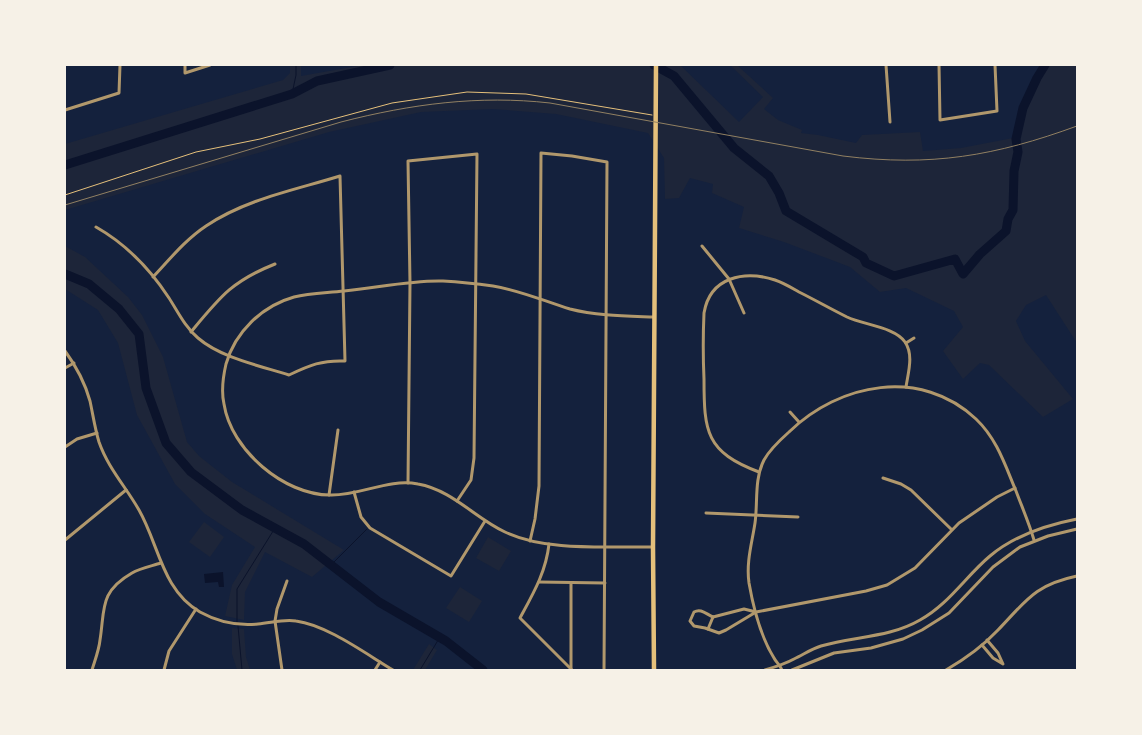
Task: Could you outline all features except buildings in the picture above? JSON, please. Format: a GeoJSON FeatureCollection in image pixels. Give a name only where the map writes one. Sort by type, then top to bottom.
{"type":"FeatureCollection","features":[{"type":"Feature","properties":{"kind":"main road"},"geometry":{"type":"LineString","coordinates":[[654,670],[656,65]]}},
{"type":"Feature","properties":{"kind":"street"},"geometry":{"type":"LineString","coordinates":[[65,110],[120,93],[120,65]]}},
{"type":"Feature","properties":{"kind":"street"},"geometry":{"type":"LineString","coordinates":[[185,65],[185,73],[210,65]]}},
{"type":"Feature","properties":{"kind":"street"},"geometry":{"type":"LineString","coordinates":[[886,65],[890,122]]}},
{"type":"Feature","properties":{"kind":"street"},"geometry":{"type":"LineString","coordinates":[[939,65],[940,120],[996,111],[995,65]]}},
{"type":"Feature","properties":{"kind":"street"},"geometry":{"type":"LineString","coordinates":[[530,541],[539,486],[541,152],[607,162],[604,670]]}},
{"type":"Feature","properties":{"kind":"street"},"geometry":{"type":"LineString","coordinates":[[408,483],[410,283],[408,161],[477,154],[474,458],[471,480],[457,501]]}},
{"type":"Feature","properties":{"kind":"street"},"geometry":{"type":"LineString","coordinates":[[96,227],[128,249],[153,277],[191,332],[208,345],[230,355],[289,375],[316,363],[329,360],[345,361],[340,176],[257,201],[221,216],[190,239],[153,277]]}},
{"type":"Feature","properties":{"kind":"street"},"geometry":{"type":"LineString","coordinates":[[702,246],[729,280],[744,313]]}},
{"type":"Feature","properties":{"kind":"street"},"geometry":{"type":"LineString","coordinates":[[191,332],[229,289],[252,273],[275,264]]}},
{"type":"Feature","properties":{"kind":"street"},"geometry":{"type":"LineString","coordinates":[[759,472],[728,457],[711,437],[704,419],[703,332],[705,305],[713,291],[729,280],[746,277],[776,280],[849,318],[895,332],[906,343],[910,356],[906,387]]}},
{"type":"Feature","properties":{"kind":"street"},"geometry":{"type":"LineString","coordinates":[[653,547],[549,544],[530,541],[508,534],[435,488],[418,484],[389,484],[354,492],[329,495],[304,491],[286,484],[261,466],[245,448],[231,425],[224,405],[223,383],[230,355],[239,337],[251,322],[275,304],[305,295],[444,281],[493,286],[571,309],[606,315],[654,317]]}},
{"type":"Feature","properties":{"kind":"street"},"geometry":{"type":"LineString","coordinates":[[906,343],[914,338]]}},
{"type":"Feature","properties":{"kind":"street"},"geometry":{"type":"LineString","coordinates":[[65,351],[74,363],[85,386],[96,433],[106,457],[148,526],[166,575],[177,591],[196,609],[208,616],[231,624],[245,625],[297,621],[325,630],[393,670]]}},
{"type":"Feature","properties":{"kind":"street"},"geometry":{"type":"LineString","coordinates":[[65,368],[74,363]]}},
{"type":"Feature","properties":{"kind":"street"},"geometry":{"type":"LineString","coordinates":[[774,669],[774,659],[756,612],[748,571],[756,517],[759,472],[772,448],[799,422],[822,406],[850,393],[880,386],[919,389],[954,403],[975,418],[989,434],[1003,458],[1034,540]]}},
{"type":"Feature","properties":{"kind":"street"},"geometry":{"type":"LineString","coordinates":[[790,412],[799,422]]}},
{"type":"Feature","properties":{"kind":"street"},"geometry":{"type":"LineString","coordinates":[[329,495],[338,430]]}},
{"type":"Feature","properties":{"kind":"street"},"geometry":{"type":"LineString","coordinates":[[65,447],[77,439],[96,433]]}},
{"type":"Feature","properties":{"kind":"street"},"geometry":{"type":"LineString","coordinates":[[883,478],[901,484],[911,490],[951,529]]}},
{"type":"Feature","properties":{"kind":"street"},"geometry":{"type":"LineString","coordinates":[[756,612],[744,609],[713,617],[700,610],[694,612],[691,616],[691,624],[719,633],[756,612],[866,591],[887,585],[915,568],[951,529],[978,508],[1015,488]]}},
{"type":"Feature","properties":{"kind":"street"},"geometry":{"type":"LineString","coordinates":[[65,540],[126,490]]}},
{"type":"Feature","properties":{"kind":"street"},"geometry":{"type":"LineString","coordinates":[[354,492],[361,517],[370,528],[451,576],[485,521]]}},
{"type":"Feature","properties":{"kind":"street"},"geometry":{"type":"LineString","coordinates":[[706,513],[798,518]]}},
{"type":"Feature","properties":{"kind":"street"},"geometry":{"type":"LineString","coordinates":[[765,670],[774,669],[820,646],[890,633],[921,620],[945,602],[990,556],[1017,538],[1031,531],[1077,519]]}},
{"type":"Feature","properties":{"kind":"street"},"geometry":{"type":"LineString","coordinates":[[792,670],[834,653],[886,645],[922,630],[949,613],[993,566],[1020,547],[1034,540],[1077,529]]}},
{"type":"Feature","properties":{"kind":"street"},"geometry":{"type":"LineString","coordinates":[[549,544],[546,565],[520,618],[572,669]]}},
{"type":"Feature","properties":{"kind":"street"},"geometry":{"type":"LineString","coordinates":[[92,670],[100,639],[102,613],[107,597],[112,589],[132,573],[161,563]]}},
{"type":"Feature","properties":{"kind":"street"},"geometry":{"type":"LineString","coordinates":[[946,670],[982,645],[1034,593],[1053,583],[1077,576]]}},
{"type":"Feature","properties":{"kind":"street"},"geometry":{"type":"LineString","coordinates":[[282,670],[275,622],[277,609],[287,581]]}},
{"type":"Feature","properties":{"kind":"street"},"geometry":{"type":"LineString","coordinates":[[539,582],[605,583]]}},
{"type":"Feature","properties":{"kind":"street"},"geometry":{"type":"LineString","coordinates":[[572,582],[572,669]]}},
{"type":"Feature","properties":{"kind":"street"},"geometry":{"type":"LineString","coordinates":[[164,670],[172,645],[196,609]]}},
{"type":"Feature","properties":{"kind":"street"},"geometry":{"type":"LineString","coordinates":[[708,629],[713,617]]}},
{"type":"Feature","properties":{"kind":"street"},"geometry":{"type":"LineString","coordinates":[[982,645],[993,658],[1003,664],[998,653],[987,640]]}},
{"type":"Feature","properties":{"kind":"street"},"geometry":{"type":"LineString","coordinates":[[774,659],[782,670]]}},
{"type":"Feature","properties":{"kind":"street"},"geometry":{"type":"LineString","coordinates":[[374,670],[380,662]]}},
{"type":"Feature","properties":{"kind":"path"},"geometry":{"type":"LineString","coordinates":[[65,195],[196,152],[260,139],[392,103],[467,92],[526,94],[655,116]]}},
{"type":"Feature","properties":{"kind":"shaded area"},"geometry":{"type":"Polygon","coordinates":[[[290,65],[301,65],[301,76],[363,65],[680,65],[739,122],[763,97],[730,65],[737,65],[773,98],[764,109],[778,120],[802,130],[801,133],[856,143],[862,135],[920,132],[923,151],[961,148],[1013,138],[1023,101],[1040,65],[1077,65],[1077,343],[1046,295],[1026,305],[1016,321],[1025,341],[1073,399],[1043,417],[989,365],[980,363],[963,379],[943,351],[963,327],[954,311],[906,288],[880,292],[850,267],[784,242],[739,228],[744,207],[712,193],[713,184],[690,178],[679,198],[665,199],[664,158],[648,133],[556,114],[493,109],[421,112],[329,132],[65,210],[65,144],[283,80],[290,73],[290,65]]]}},
{"type":"Feature","properties":{"kind":"shaded area"},"geometry":{"type":"Polygon","coordinates":[[[65,246],[85,257],[128,297],[142,315],[163,357],[187,442],[199,456],[232,482],[344,550],[312,577],[265,552],[245,592],[244,620],[225,616],[232,585],[255,547],[205,514],[175,484],[137,415],[118,343],[98,310],[65,289],[65,246]]]}},
{"type":"Feature","properties":{"kind":"shaded area"},"geometry":{"type":"Polygon","coordinates":[[[204,522],[224,537],[210,557],[189,542],[204,522]]]}},
{"type":"Feature","properties":{"kind":"shaded area"},"geometry":{"type":"Polygon","coordinates":[[[488,537],[511,551],[499,571],[476,558],[488,537]]]}},
{"type":"Feature","properties":{"kind":"shaded area"},"geometry":{"type":"Polygon","coordinates":[[[223,572],[224,587],[219,587],[218,582],[205,583],[204,574],[223,572]]]}},
{"type":"Feature","properties":{"kind":"shaded area"},"geometry":{"type":"Polygon","coordinates":[[[460,587],[482,601],[469,622],[446,608],[460,587]]]}},
{"type":"Feature","properties":{"kind":"shaded area"},"geometry":{"type":"Polygon","coordinates":[[[232,628],[244,629],[246,657],[250,670],[237,670],[232,654],[232,628]]]}},
{"type":"Feature","properties":{"kind":"shaded area"},"geometry":{"type":"Polygon","coordinates":[[[429,644],[437,650],[425,670],[413,670],[429,644]]]}},
{"type":"Feature","properties":{"kind":"waterway"},"geometry":{"type":"LineString","coordinates":[[292,94],[296,65]]}},
{"type":"Feature","properties":{"kind":"waterway"},"geometry":{"type":"LineString","coordinates":[[65,165],[292,94],[317,81],[390,65]]}},
{"type":"Feature","properties":{"kind":"waterway"},"geometry":{"type":"LineString","coordinates":[[654,65],[674,76],[734,148],[769,176],[779,193],[786,211],[863,257],[866,263],[894,276],[955,259],[963,274],[980,254],[1006,231],[1008,219],[1013,210],[1014,171],[1018,152],[1016,139],[1023,108],[1045,65]]}},
{"type":"Feature","properties":{"kind":"waterway"},"geometry":{"type":"LineString","coordinates":[[65,274],[89,284],[119,309],[139,334],[146,388],[166,443],[191,472],[242,510],[304,544],[379,602],[446,641],[483,670]]}},
{"type":"Feature","properties":{"kind":"waterway"},"geometry":{"type":"LineString","coordinates":[[237,622],[237,589],[275,528]]}},
{"type":"Feature","properties":{"kind":"waterway"},"geometry":{"type":"LineString","coordinates":[[331,565],[367,529]]}},
{"type":"Feature","properties":{"kind":"waterway"},"geometry":{"type":"LineString","coordinates":[[238,626],[242,670]]}},
{"type":"Feature","properties":{"kind":"waterway"},"geometry":{"type":"LineString","coordinates":[[420,670],[440,637]]}},
{"type":"Feature","properties":{"kind":"railway"},"geometry":{"type":"LineString","coordinates":[[65,205],[341,122],[393,110],[445,103],[497,100],[550,103],[843,156],[875,159],[934,159],[990,152],[1077,126]]}}]}
